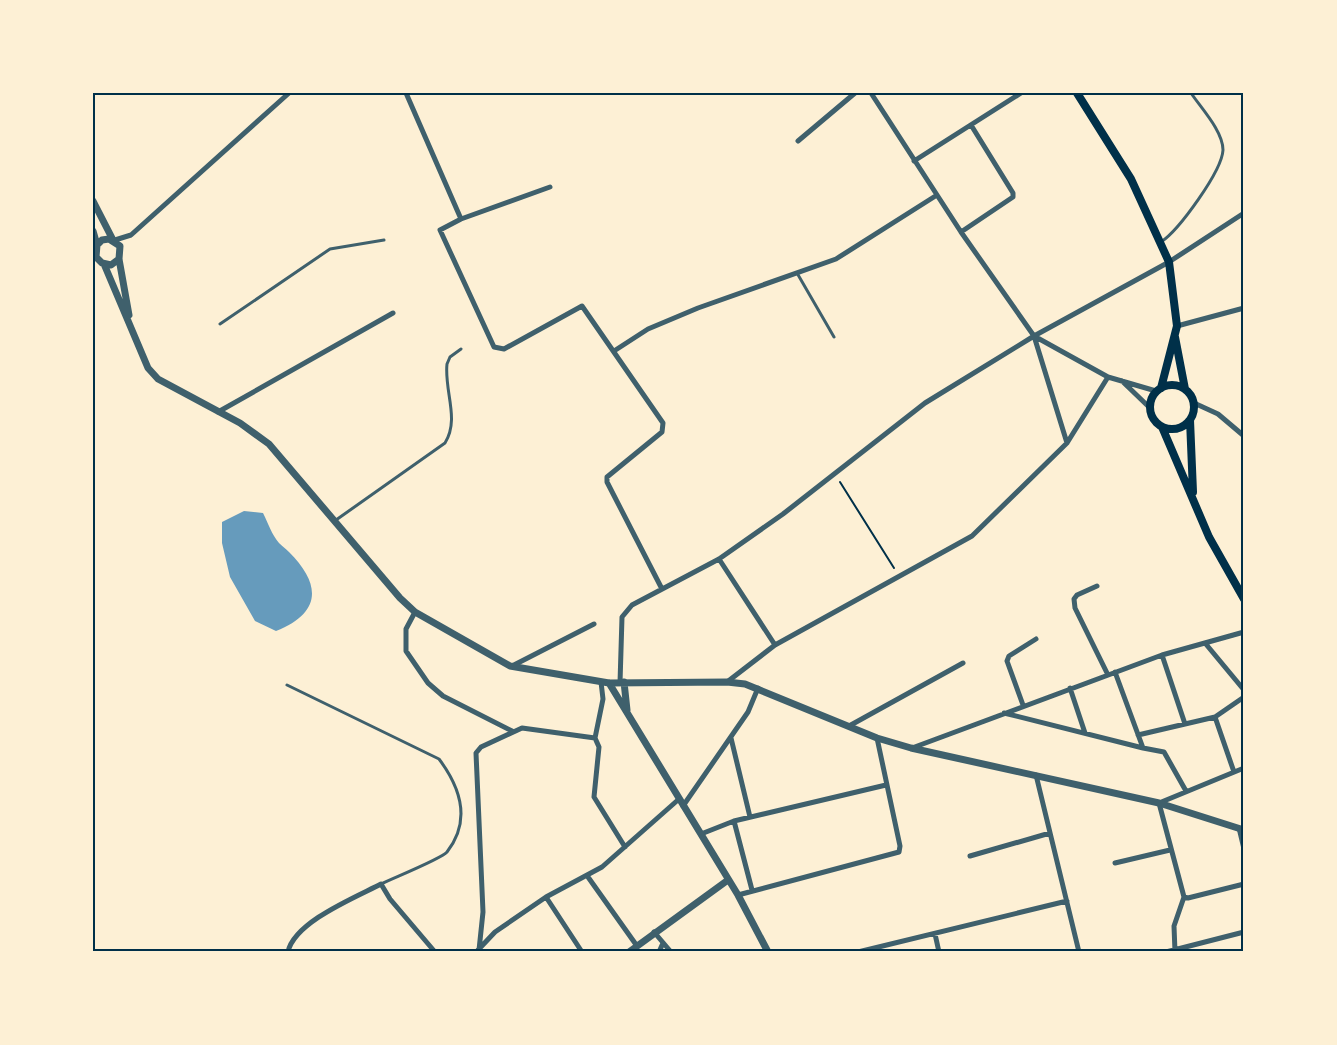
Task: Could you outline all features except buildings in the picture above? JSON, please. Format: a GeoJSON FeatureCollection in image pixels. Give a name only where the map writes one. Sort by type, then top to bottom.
{"type":"FeatureCollection","features":[{"type":"Feature","properties":{"kind":"main road"},"geometry":{"type":"LineString","coordinates":[[1077,93],[1131,179],[1149,213],[1169,262],[1175,329],[1185,389],[1194,403],[1190,420],[1193,497]]}},
{"type":"Feature","properties":{"kind":"main road"},"geometry":{"type":"LineString","coordinates":[[1175,329],[1158,390],[1149,407],[1151,415],[1162,427],[1209,537],[1244,599]]}},
{"type":"Feature","properties":{"kind":"main road"},"geometry":{"type":"LineString","coordinates":[[1158,390],[1173,385],[1185,389]]}},
{"type":"Feature","properties":{"kind":"main road"},"geometry":{"type":"LineString","coordinates":[[1162,427],[1180,428],[1190,420]]}},
{"type":"Feature","properties":{"kind":"street"},"geometry":{"type":"LineString","coordinates":[[130,327],[119,259],[121,250],[131,234],[289,93]]}},
{"type":"Feature","properties":{"kind":"street"},"geometry":{"type":"LineString","coordinates":[[406,93],[461,219]]}},
{"type":"Feature","properties":{"kind":"street"},"geometry":{"type":"LineString","coordinates":[[798,141],[855,93]]}},
{"type":"Feature","properties":{"kind":"street"},"geometry":{"type":"LineString","coordinates":[[871,93],[961,232],[1034,336],[1067,443]]}},
{"type":"Feature","properties":{"kind":"street"},"geometry":{"type":"LineString","coordinates":[[914,161],[1021,93]]}},
{"type":"Feature","properties":{"kind":"street"},"geometry":{"type":"LineString","coordinates":[[961,232],[1011,200],[1013,193],[971,125]]}},
{"type":"Feature","properties":{"kind":"street"},"geometry":{"type":"LineString","coordinates":[[550,187],[461,219],[440,230],[494,347],[504,349],[582,306],[664,427],[662,432],[607,477],[607,482],[662,589]]}},
{"type":"Feature","properties":{"kind":"street"},"geometry":{"type":"LineString","coordinates":[[614,351],[648,329],[698,308],[836,259],[937,195]]}},
{"type":"Feature","properties":{"kind":"street"},"geometry":{"type":"LineString","coordinates":[[93,201],[121,250]]}},
{"type":"Feature","properties":{"kind":"street"},"geometry":{"type":"LineString","coordinates":[[627,712],[622,682],[624,612],[719,558],[783,514],[925,403],[1034,336],[1169,262],[1244,213]]}},
{"type":"Feature","properties":{"kind":"street"},"geometry":{"type":"LineString","coordinates":[[93,231],[95,250],[144,360],[158,379],[216,413],[240,423],[269,444],[414,612],[510,666],[605,682],[727,682],[758,688],[877,738],[911,748],[1159,802],[1242,829],[1244,849]]}},
{"type":"Feature","properties":{"kind":"street"},"geometry":{"type":"LineString","coordinates":[[95,250],[106,239],[114,240],[131,234]]}},
{"type":"Feature","properties":{"kind":"street"},"geometry":{"type":"LineString","coordinates":[[93,266],[111,265],[119,259]]}},
{"type":"Feature","properties":{"kind":"street"},"geometry":{"type":"LineString","coordinates":[[1175,329],[1244,308]]}},
{"type":"Feature","properties":{"kind":"street"},"geometry":{"type":"LineString","coordinates":[[216,413],[393,313]]}},
{"type":"Feature","properties":{"kind":"street"},"geometry":{"type":"LineString","coordinates":[[1034,336],[1108,376],[1158,390]]}},
{"type":"Feature","properties":{"kind":"street"},"geometry":{"type":"LineString","coordinates":[[727,682],[775,645],[972,536],[1067,443],[1108,376]]}},
{"type":"Feature","properties":{"kind":"street"},"geometry":{"type":"LineString","coordinates":[[1121,380],[1149,407]]}},
{"type":"Feature","properties":{"kind":"street"},"geometry":{"type":"LineString","coordinates":[[1194,403],[1218,414],[1244,436]]}},
{"type":"Feature","properties":{"kind":"street"},"geometry":{"type":"LineString","coordinates":[[719,558],[775,645]]}},
{"type":"Feature","properties":{"kind":"street"},"geometry":{"type":"LineString","coordinates":[[1098,586],[1077,595],[1074,599],[1075,608],[1108,675]]}},
{"type":"Feature","properties":{"kind":"street"},"geometry":{"type":"LineString","coordinates":[[414,612],[406,629],[406,651],[428,684],[443,696],[512,731]]}},
{"type":"Feature","properties":{"kind":"street"},"geometry":{"type":"LineString","coordinates":[[510,666],[594,624]]}},
{"type":"Feature","properties":{"kind":"street"},"geometry":{"type":"LineString","coordinates":[[911,748],[1162,655],[1244,632]]}},
{"type":"Feature","properties":{"kind":"street"},"geometry":{"type":"LineString","coordinates":[[1023,705],[1007,661],[1009,656],[1036,639]]}},
{"type":"Feature","properties":{"kind":"street"},"geometry":{"type":"LineString","coordinates":[[1205,643],[1244,690]]}},
{"type":"Feature","properties":{"kind":"street"},"geometry":{"type":"LineString","coordinates":[[1162,655],[1185,724]]}},
{"type":"Feature","properties":{"kind":"street"},"geometry":{"type":"LineString","coordinates":[[849,726],[963,663]]}},
{"type":"Feature","properties":{"kind":"street"},"geometry":{"type":"LineString","coordinates":[[1115,672],[1143,748]]}},
{"type":"Feature","properties":{"kind":"street"},"geometry":{"type":"LineString","coordinates":[[605,682],[627,712],[738,895],[768,952]]}},
{"type":"Feature","properties":{"kind":"street"},"geometry":{"type":"LineString","coordinates":[[605,682],[595,738],[599,747],[594,798],[625,847]]}},
{"type":"Feature","properties":{"kind":"street"},"geometry":{"type":"LineString","coordinates":[[478,951],[495,932],[546,897],[588,877],[681,802],[731,738],[748,711],[758,688]]}},
{"type":"Feature","properties":{"kind":"street"},"geometry":{"type":"LineString","coordinates":[[1070,688],[1085,733]]}},
{"type":"Feature","properties":{"kind":"street"},"geometry":{"type":"LineString","coordinates":[[1138,735],[1215,717],[1244,697]]}},
{"type":"Feature","properties":{"kind":"street"},"geometry":{"type":"LineString","coordinates":[[1002,713],[1164,752],[1186,791]]}},
{"type":"Feature","properties":{"kind":"street"},"geometry":{"type":"LineString","coordinates":[[1215,717],[1234,772]]}},
{"type":"Feature","properties":{"kind":"street"},"geometry":{"type":"LineString","coordinates":[[478,951],[483,912],[476,753],[512,731],[528,729],[595,738]]}},
{"type":"Feature","properties":{"kind":"street"},"geometry":{"type":"LineString","coordinates":[[731,738],[750,817]]}},
{"type":"Feature","properties":{"kind":"street"},"geometry":{"type":"LineString","coordinates":[[738,895],[899,852],[900,846],[877,738]]}},
{"type":"Feature","properties":{"kind":"street"},"geometry":{"type":"LineString","coordinates":[[1159,802],[1244,768]]}},
{"type":"Feature","properties":{"kind":"street"},"geometry":{"type":"LineString","coordinates":[[1036,776],[1079,952]]}},
{"type":"Feature","properties":{"kind":"street"},"geometry":{"type":"LineString","coordinates":[[700,834],[734,821],[886,785]]}},
{"type":"Feature","properties":{"kind":"street"},"geometry":{"type":"LineString","coordinates":[[1159,802],[1184,897],[1174,926],[1175,951]]}},
{"type":"Feature","properties":{"kind":"street"},"geometry":{"type":"LineString","coordinates":[[734,821],[752,890]]}},
{"type":"Feature","properties":{"kind":"street"},"geometry":{"type":"LineString","coordinates":[[970,856],[1050,833]]}},
{"type":"Feature","properties":{"kind":"street"},"geometry":{"type":"LineString","coordinates":[[1115,863],[1170,850]]}},
{"type":"Feature","properties":{"kind":"street"},"geometry":{"type":"LineString","coordinates":[[588,877],[637,946]]}},
{"type":"Feature","properties":{"kind":"street"},"geometry":{"type":"LineString","coordinates":[[629,952],[728,880]]}},
{"type":"Feature","properties":{"kind":"street"},"geometry":{"type":"LineString","coordinates":[[288,952],[289,946],[312,921],[381,884],[390,899],[435,952]]}},
{"type":"Feature","properties":{"kind":"street"},"geometry":{"type":"LineString","coordinates":[[1184,897],[1188,898],[1244,884]]}},
{"type":"Feature","properties":{"kind":"street"},"geometry":{"type":"LineString","coordinates":[[546,897],[582,952]]}},
{"type":"Feature","properties":{"kind":"street"},"geometry":{"type":"LineString","coordinates":[[858,952],[1067,901]]}},
{"type":"Feature","properties":{"kind":"street"},"geometry":{"type":"LineString","coordinates":[[654,932],[671,952]]}},
{"type":"Feature","properties":{"kind":"street"},"geometry":{"type":"LineString","coordinates":[[1166,952],[1244,932]]}},
{"type":"Feature","properties":{"kind":"street"},"geometry":{"type":"LineString","coordinates":[[935,934],[939,952]]}},
{"type":"Feature","properties":{"kind":"street"},"geometry":{"type":"LineString","coordinates":[[659,952],[663,944]]}},
{"type":"Feature","properties":{"kind":"lane"},"geometry":{"type":"LineString","coordinates":[[1160,243],[1173,232],[1202,191],[1223,150],[1220,139],[1191,93]]}},
{"type":"Feature","properties":{"kind":"lane"},"geometry":{"type":"LineString","coordinates":[[220,324],[330,249],[384,240]]}},
{"type":"Feature","properties":{"kind":"lane"},"geometry":{"type":"LineString","coordinates":[[797,271],[834,337]]}},
{"type":"Feature","properties":{"kind":"lane"},"geometry":{"type":"LineString","coordinates":[[334,521],[445,443],[450,435],[452,422],[447,364],[450,357],[461,349]]}},
{"type":"Feature","properties":{"kind":"lane"},"geometry":{"type":"LineString","coordinates":[[287,686],[439,759],[454,779],[462,801],[458,826],[446,853],[381,884]]}},
{"type":"Feature","properties":{"kind":"path"},"geometry":{"type":"LineString","coordinates":[[834,472],[898,575]]}},
{"type":"Feature","properties":{"kind":"water"},"geometry":{"type":"Polygon","coordinates":[[[244,511],[263,513],[272,533],[300,564],[311,587],[312,597],[309,607],[302,616],[276,631],[255,621],[230,577],[222,543],[222,522],[244,511]]]}}]}
